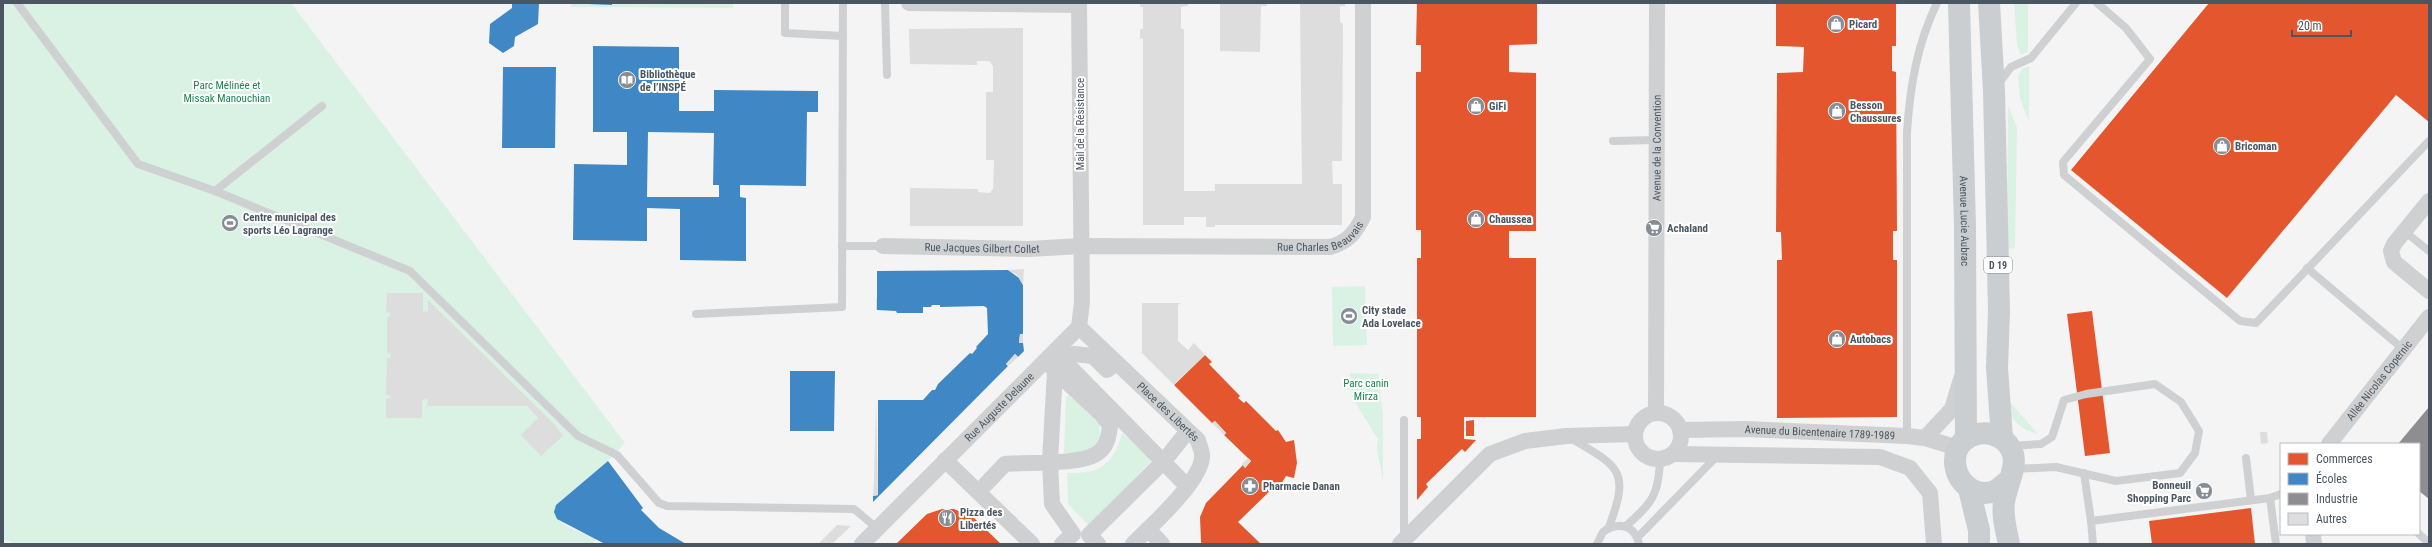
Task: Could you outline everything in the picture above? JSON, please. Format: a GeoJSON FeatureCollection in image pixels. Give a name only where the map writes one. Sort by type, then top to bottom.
{"type":"FeatureCollection","features":[{"type":"Feature","properties":{"kind":"main road","name":"Avenue Lucie Aubrac"},"geometry":{"type":"LineString","coordinates":[[1959,3],[1965,227],[1964,369],[1962,443],[1955,458],[1955,471],[1960,481],[1970,489]]}},
{"type":"Feature","properties":{"kind":"main road","name":"D 19"},"geometry":{"type":"LineString","coordinates":[[1989,3],[1994,91],[1999,311],[1997,368],[2006,442]]}},
{"type":"Feature","properties":{"kind":"main road"},"geometry":{"type":"LineString","coordinates":[[1962,443],[1984,432],[2006,442],[2013,456],[2011,475],[2004,504],[2005,527],[2009,544]]}},
{"type":"Feature","properties":{"kind":"main road"},"geometry":{"type":"LineString","coordinates":[[1970,489],[1982,493],[1995,490],[2011,475]]}},
{"type":"Feature","properties":{"kind":"main road"},"geometry":{"type":"LineString","coordinates":[[1970,489],[1979,530],[1979,544]]}},
{"type":"Feature","properties":{"kind":"street"},"geometry":{"type":"LineString","coordinates":[[909,3],[1079,4]]}},
{"type":"Feature","properties":{"kind":"street","name":"Rue Charles Beauvais"},"geometry":{"type":"LineString","coordinates":[[1081,246],[1330,247],[1344,243],[1356,231],[1363,217],[1363,3]]}},
{"type":"Feature","properties":{"kind":"street","name":"Avenue de la Convention"},"geometry":{"type":"LineString","coordinates":[[1656,3],[1656,413]]}},
{"type":"Feature","properties":{"kind":"street","name":"Mail de la Résistance"},"geometry":{"type":"LineString","coordinates":[[1079,4],[1081,246]]}},
{"type":"Feature","properties":{"kind":"street"},"geometry":{"type":"LineString","coordinates":[[2429,201],[2404,231],[2391,251],[2394,262],[2429,291]]}},
{"type":"Feature","properties":{"kind":"street","name":"Rue Jacques Gilbert Collet"},"geometry":{"type":"LineString","coordinates":[[883,246],[1029,249],[1081,246]]}},
{"type":"Feature","properties":{"kind":"street"},"geometry":{"type":"LineString","coordinates":[[1079,327],[1082,302],[1081,246]]}},
{"type":"Feature","properties":{"kind":"street","name":"Allée Nicolas Copernic"},"geometry":{"type":"LineString","coordinates":[[2330,443],[2429,317]]}},
{"type":"Feature","properties":{"kind":"street","name":"Rue Auguste Delaune"},"geometry":{"type":"LineString","coordinates":[[862,544],[1079,327]]}},
{"type":"Feature","properties":{"kind":"street","name":"Place des Libertés"},"geometry":{"type":"LineString","coordinates":[[1079,327],[1198,440],[1202,456],[1199,469],[1188,487],[1133,544]]}},
{"type":"Feature","properties":{"kind":"street"},"geometry":{"type":"LineString","coordinates":[[1089,387],[1107,370],[1093,356],[1074,354],[1058,367],[1050,461],[1052,504],[1067,539],[1094,540],[1183,438]]}},
{"type":"Feature","properties":{"kind":"street"},"geometry":{"type":"LineString","coordinates":[[1058,367],[1089,387],[1164,461],[1183,482]]}},
{"type":"Feature","properties":{"kind":"street"},"geometry":{"type":"LineString","coordinates":[[985,485],[1005,464],[1083,460],[1097,454],[1108,439],[1110,425],[1058,367]]}},
{"type":"Feature","properties":{"kind":"street"},"geometry":{"type":"LineString","coordinates":[[1925,438],[1952,409],[1964,369]]}},
{"type":"Feature","properties":{"kind":"street"},"geometry":{"type":"LineString","coordinates":[[1656,413],[1669,416],[1676,421],[1680,430],[1678,447],[1667,456],[1648,457],[1642,453],[1636,443],[1635,434],[1639,422],[1647,415],[1656,413]]}},
{"type":"Feature","properties":{"kind":"street","name":"Avenue du Bicentenaire 1789-1989"},"geometry":{"type":"LineString","coordinates":[[1680,430],[1746,430],[1907,436],[1962,443]]}},
{"type":"Feature","properties":{"kind":"street"},"geometry":{"type":"LineString","coordinates":[[1402,542],[1490,454],[1525,441],[1566,436],[1635,434]]}},
{"type":"Feature","properties":{"kind":"street","name":"Avenue du Bicentenaire 1789-1989"},"geometry":{"type":"LineString","coordinates":[[1667,456],[1721,453],[1745,456],[1880,457],[1910,468],[1930,493],[1934,544]]}},
{"type":"Feature","properties":{"kind":"street"},"geometry":{"type":"LineString","coordinates":[[945,460],[1032,544]]}},
{"type":"Feature","properties":{"kind":"street"},"geometry":{"type":"LineString","coordinates":[[1148,529],[1162,544]]}},
{"type":"Feature","properties":{"kind":"lane"},"geometry":{"type":"LineString","coordinates":[[16,3],[138,164],[215,191],[410,271],[578,436],[617,456],[659,503],[667,506],[854,509],[878,529]]}},
{"type":"Feature","properties":{"kind":"lane"},"geometry":{"type":"LineString","coordinates":[[786,3],[785,33],[843,36]]}},
{"type":"Feature","properties":{"kind":"lane"},"geometry":{"type":"LineString","coordinates":[[696,314],[842,307],[843,3]]}},
{"type":"Feature","properties":{"kind":"lane"},"geometry":{"type":"LineString","coordinates":[[885,3],[887,76]]}},
{"type":"Feature","properties":{"kind":"lane"},"geometry":{"type":"LineString","coordinates":[[1907,436],[1907,132],[1910,86],[1925,26],[1937,3]]}},
{"type":"Feature","properties":{"kind":"lane"},"geometry":{"type":"LineString","coordinates":[[1994,91],[2002,78],[2012,67],[2031,58],[2076,3]]}},
{"type":"Feature","properties":{"kind":"lane"},"geometry":{"type":"LineString","coordinates":[[2097,3],[2126,28],[2150,59],[2063,162],[2064,175],[2240,321],[2256,323],[2429,141]]}},
{"type":"Feature","properties":{"kind":"lane"},"geometry":{"type":"LineString","coordinates":[[215,191],[322,106]]}},
{"type":"Feature","properties":{"kind":"lane"},"geometry":{"type":"LineString","coordinates":[[1613,141],[1655,140]]}},
{"type":"Feature","properties":{"kind":"lane"},"geometry":{"type":"LineString","coordinates":[[2404,231],[2429,251]]}},
{"type":"Feature","properties":{"kind":"lane"},"geometry":{"type":"LineString","coordinates":[[842,246],[883,246]]}},
{"type":"Feature","properties":{"kind":"lane"},"geometry":{"type":"LineString","coordinates":[[2307,268],[2403,349]]}},
{"type":"Feature","properties":{"kind":"lane"},"geometry":{"type":"LineString","coordinates":[[2006,442],[2041,444],[2052,437],[2064,400],[2086,394],[2155,384],[2181,402],[2199,431],[2195,453],[2180,473],[2116,481],[2056,467],[2011,475]]}},
{"type":"Feature","properties":{"kind":"lane"},"geometry":{"type":"LineString","coordinates":[[1402,542],[1404,420]]}},
{"type":"Feature","properties":{"kind":"lane"},"geometry":{"type":"LineString","coordinates":[[1566,436],[1605,458],[1616,472],[1620,482],[1620,498],[1609,527]]}},
{"type":"Feature","properties":{"kind":"lane"},"geometry":{"type":"LineString","coordinates":[[1626,526],[1638,541],[1721,453]]}},
{"type":"Feature","properties":{"kind":"lane"},"geometry":{"type":"LineString","coordinates":[[1597,544],[1602,532],[1609,527],[1626,526],[1649,506],[1660,480],[1667,456]]}},
{"type":"Feature","properties":{"kind":"lane"},"geometry":{"type":"LineString","coordinates":[[2246,458],[2251,500]]}},
{"type":"Feature","properties":{"kind":"lane"},"geometry":{"type":"LineString","coordinates":[[2084,473],[2093,544]]}},
{"type":"Feature","properties":{"kind":"lane"},"geometry":{"type":"LineString","coordinates":[[2091,521],[2140,516],[2270,498],[2280,494]]}},
{"type":"Feature","properties":{"kind":"lane"},"geometry":{"type":"LineString","coordinates":[[2270,498],[2276,544]]}},
{"type":"Feature","properties":{"kind":"lane"},"geometry":{"type":"LineString","coordinates":[[2420,535],[2429,543]]}},
{"type":"Feature","properties":{"kind":"green space","name":"Centre municipal des sports Léo Lagrange"},"geometry":{"type":"Polygon","coordinates":[[[3,3],[291,3],[625,443],[608,461],[556,505],[555,512],[561,523],[596,538],[593,544],[16,544],[3,539],[3,3]]]}},
{"type":"Feature","properties":{"kind":"green space"},"geometry":{"type":"Polygon","coordinates":[[[571,3],[733,3],[733,8],[571,7],[571,3]]]}},
{"type":"Feature","properties":{"kind":"green space"},"geometry":{"type":"Polygon","coordinates":[[[2014,3],[2028,3],[2028,52],[2021,55],[2017,45],[2014,3]]]}},
{"type":"Feature","properties":{"kind":"green space"},"geometry":{"type":"Polygon","coordinates":[[[2029,66],[2029,121],[2020,99],[2018,75],[2022,69],[2029,66]]]}},
{"type":"Feature","properties":{"kind":"green space"},"geometry":{"type":"Polygon","coordinates":[[[2008,105],[2017,128],[2015,248],[2007,249],[2008,105]]]}},
{"type":"Feature","properties":{"kind":"green space","name":"City stade Ada Lovelace"},"geometry":{"type":"Polygon","coordinates":[[[1365,286],[1367,345],[1333,346],[1332,287],[1365,286]]]}},
{"type":"Feature","properties":{"kind":"green space","name":"Parc canin Mirza"},"geometry":{"type":"Polygon","coordinates":[[[1350,373],[1378,374],[1383,414],[1383,480],[1377,449],[1378,439],[1353,399],[1350,373]]]}},
{"type":"Feature","properties":{"kind":"green space"},"geometry":{"type":"Polygon","coordinates":[[[1069,395],[1099,424],[1101,438],[1093,447],[1085,451],[1075,453],[1064,453],[1066,397],[1069,395]]]}},
{"type":"Feature","properties":{"kind":"green space"},"geometry":{"type":"Polygon","coordinates":[[[2005,396],[2038,434],[2025,429],[2015,421],[2008,410],[2005,396]]]}},
{"type":"Feature","properties":{"kind":"green space"},"geometry":{"type":"Polygon","coordinates":[[[1122,433],[1152,460],[1089,526],[1068,504],[1067,473],[1088,472],[1104,465],[1115,453],[1122,433]]]}},
{"type":"Feature","properties":{"kind":"building: Commerces"},"geometry":{"type":"Polygon","coordinates":[[[1417,3],[1537,3],[1537,44],[1509,45],[1509,72],[1536,73],[1536,231],[1509,231],[1509,258],[1536,258],[1536,417],[1464,417],[1464,439],[1476,440],[1465,452],[1462,449],[1426,484],[1428,487],[1417,500],[1417,439],[1421,439],[1421,417],[1417,417],[1417,258],[1421,258],[1421,230],[1416,230],[1416,72],[1421,72],[1421,45],[1416,45],[1417,3]]]}},
{"type":"Feature","properties":{"kind":"building: Commerces"},"geometry":{"type":"Polygon","coordinates":[[[1776,3],[1896,3],[1896,46],[1892,46],[1892,71],[1896,72],[1897,231],[1893,231],[1893,260],[1897,260],[1897,417],[1777,418],[1777,260],[1782,260],[1781,232],[1776,232],[1777,73],[1803,72],[1804,47],[1776,46],[1776,3]]]}},
{"type":"Feature","properties":{"kind":"building: Commerces","name":"Bricoman"},"geometry":{"type":"Polygon","coordinates":[[[2209,3],[2429,3],[2429,122],[2396,95],[2227,298],[2071,170],[2209,3]]]}},
{"type":"Feature","properties":{"kind":"building: Commerces"},"geometry":{"type":"Polygon","coordinates":[[[2092,311],[2110,453],[2085,456],[2067,314],[2092,311]]]}},
{"type":"Feature","properties":{"kind":"building: Commerces"},"geometry":{"type":"Polygon","coordinates":[[[1205,355],[1212,362],[1209,364],[1240,396],[1238,398],[1244,403],[1246,401],[1276,431],[1278,430],[1286,442],[1294,440],[1297,463],[1294,478],[1286,476],[1278,489],[1275,486],[1238,522],[1261,544],[1202,544],[1201,542],[1200,517],[1206,503],[1243,465],[1245,468],[1251,461],[1224,435],[1226,433],[1215,421],[1212,423],[1174,385],[1205,355]]]}},
{"type":"Feature","properties":{"kind":"building: Commerces"},"geometry":{"type":"Polygon","coordinates":[[[1474,420],[1474,436],[1466,436],[1466,421],[1474,420]]]}},
{"type":"Feature","properties":{"kind":"building: Commerces"},"geometry":{"type":"Polygon","coordinates":[[[2251,508],[2255,544],[2152,544],[2149,521],[2251,508]]]}},
{"type":"Feature","properties":{"kind":"building: Commerces"},"geometry":{"type":"Polygon","coordinates":[[[942,509],[954,509],[973,517],[1001,544],[896,544],[927,514],[942,509]]]}},
{"type":"Feature","properties":{"kind":"building: Écoles"},"geometry":{"type":"Polygon","coordinates":[[[512,3],[539,3],[538,24],[515,37],[514,46],[503,53],[489,43],[490,24],[512,8],[512,3]]]}},
{"type":"Feature","properties":{"kind":"building: Écoles"},"geometry":{"type":"Polygon","coordinates":[[[612,3],[612,5],[588,4],[612,3]]]}},
{"type":"Feature","properties":{"kind":"building: Écoles"},"geometry":{"type":"Polygon","coordinates":[[[593,46],[679,47],[679,111],[714,111],[714,90],[818,91],[818,112],[807,112],[806,186],[740,185],[740,197],[746,198],[746,261],[680,260],[680,209],[647,208],[647,241],[573,240],[574,164],[627,165],[627,132],[593,132],[593,46]],[[648,132],[647,197],[719,197],[719,185],[713,185],[714,133],[648,132]]]}},
{"type":"Feature","properties":{"kind":"building: Écoles"},"geometry":{"type":"Polygon","coordinates":[[[503,67],[556,67],[555,148],[502,148],[503,67]]]}},
{"type":"Feature","properties":{"kind":"building: Écoles"},"geometry":{"type":"Polygon","coordinates":[[[1008,270],[1019,278],[1023,285],[1023,334],[1020,334],[1019,343],[1023,343],[1024,351],[1018,357],[1015,354],[1006,364],[1008,366],[873,502],[873,496],[878,495],[878,400],[923,400],[932,390],[935,390],[938,384],[970,353],[972,354],[977,348],[976,347],[988,334],[987,308],[984,306],[940,307],[940,305],[932,305],[931,307],[923,307],[923,313],[897,313],[896,311],[877,310],[877,271],[1008,270]]]}},
{"type":"Feature","properties":{"kind":"building: Écoles"},"geometry":{"type":"Polygon","coordinates":[[[790,371],[835,371],[834,431],[790,431],[790,371]]]}},
{"type":"Feature","properties":{"kind":"building: Écoles"},"geometry":{"type":"Polygon","coordinates":[[[608,461],[643,508],[641,510],[659,528],[686,544],[605,544],[557,519],[554,512],[556,505],[608,461]]]}},
{"type":"Feature","properties":{"kind":"building: Industrie"},"geometry":{"type":"Polygon","coordinates":[[[2429,407],[2429,499],[2420,492],[2420,443],[2399,443],[2429,407]]]}},
{"type":"Feature","properties":{"kind":"building: Autres"},"geometry":{"type":"Polygon","coordinates":[[[1140,3],[1188,3],[1188,6],[1181,7],[1181,29],[1184,29],[1184,191],[1215,191],[1215,184],[1302,184],[1300,3],[1345,3],[1345,6],[1340,6],[1340,22],[1343,24],[1342,161],[1332,161],[1333,184],[1342,184],[1342,225],[1215,225],[1215,227],[1206,227],[1206,217],[1184,217],[1184,225],[1143,225],[1143,38],[1140,39],[1140,29],[1143,29],[1143,7],[1140,7],[1140,3]]]}},
{"type":"Feature","properties":{"kind":"building: Autres"},"geometry":{"type":"Polygon","coordinates":[[[1220,3],[1267,3],[1267,6],[1261,6],[1260,52],[1220,51],[1220,3]]]}},
{"type":"Feature","properties":{"kind":"building: Autres"},"geometry":{"type":"Polygon","coordinates":[[[1023,28],[1023,226],[910,226],[910,188],[978,189],[978,192],[990,193],[993,189],[994,160],[986,160],[986,92],[993,92],[993,66],[989,61],[977,61],[977,65],[910,64],[909,29],[1023,28]]]}},
{"type":"Feature","properties":{"kind":"building: Autres"},"geometry":{"type":"Polygon","coordinates":[[[1024,269],[1023,285],[1017,275],[1008,270],[1024,269]]]}},
{"type":"Feature","properties":{"kind":"building: Autres"},"geometry":{"type":"Polygon","coordinates":[[[387,293],[423,293],[423,312],[428,311],[428,300],[555,425],[563,436],[541,456],[521,435],[538,418],[527,406],[427,406],[428,399],[422,400],[422,418],[386,418],[386,399],[390,398],[390,395],[386,395],[387,358],[390,358],[391,354],[387,353],[387,317],[390,317],[390,313],[386,312],[387,293]]]}},
{"type":"Feature","properties":{"kind":"building: Autres"},"geometry":{"type":"Polygon","coordinates":[[[877,298],[877,310],[876,310],[877,298]]]}},
{"type":"Feature","properties":{"kind":"building: Autres"},"geometry":{"type":"Polygon","coordinates":[[[1142,303],[1181,303],[1178,305],[1178,341],[1188,350],[1194,343],[1205,355],[1174,385],[1142,353],[1142,303]]]}},
{"type":"Feature","properties":{"kind":"building: Autres"},"geometry":{"type":"Polygon","coordinates":[[[1020,334],[1023,334],[1023,343],[1019,343],[1020,334]]]}},
{"type":"Feature","properties":{"kind":"building: Autres"},"geometry":{"type":"Polygon","coordinates":[[[1015,354],[1018,357],[1008,366],[1006,364],[1015,354]]]}},
{"type":"Feature","properties":{"kind":"building: Autres"},"geometry":{"type":"Polygon","coordinates":[[[876,400],[878,495],[873,496],[874,481],[876,400]]]}},
{"type":"Feature","properties":{"kind":"building: Autres"},"geometry":{"type":"Polygon","coordinates":[[[1215,421],[1226,433],[1224,435],[1212,423],[1215,421]]]}},
{"type":"Feature","properties":{"kind":"building: Autres"},"geometry":{"type":"Polygon","coordinates":[[[2260,432],[2267,432],[2268,443],[2261,444],[2260,432]]]}},
{"type":"Feature","properties":{"kind":"building: Autres"},"geometry":{"type":"Polygon","coordinates":[[[1248,458],[1251,461],[1245,468],[1242,464],[1248,458]]]}},
{"type":"Feature","properties":{"kind":"building: Autres"},"geometry":{"type":"Polygon","coordinates":[[[837,525],[851,526],[832,544],[818,544],[837,525]]]}},
{"type":"Feature","properties":{"kind":"place","name":"Picard"},"geometry":{"type":"Point","coordinates":[1836,24]}},
{"type":"Feature","properties":{"kind":"place","name":"Bibliothèque de l’INSPÉ"},"geometry":{"type":"Point","coordinates":[627,80]}},
{"type":"Feature","properties":{"kind":"place","name":"GiFi"},"geometry":{"type":"Point","coordinates":[1476,106]}},
{"type":"Feature","properties":{"kind":"place","name":"Besson Chaussures"},"geometry":{"type":"Point","coordinates":[1837,111]}},
{"type":"Feature","properties":{"kind":"place","name":"Bricoman"},"geometry":{"type":"Point","coordinates":[2222,146]}},
{"type":"Feature","properties":{"kind":"place","name":"Chaussea"},"geometry":{"type":"Point","coordinates":[1476,219]}},
{"type":"Feature","properties":{"kind":"place","name":"Centre municipal des sports Léo Lagrange"},"geometry":{"type":"Point","coordinates":[230,223]}},
{"type":"Feature","properties":{"kind":"place","name":"Achaland"},"geometry":{"type":"Point","coordinates":[1654,228]}},
{"type":"Feature","properties":{"kind":"place","name":"City stade Ada Lovelace"},"geometry":{"type":"Point","coordinates":[1349,316]}},
{"type":"Feature","properties":{"kind":"place","name":"Autobacs"},"geometry":{"type":"Point","coordinates":[1837,339]}},
{"type":"Feature","properties":{"kind":"place","name":"Pharmacie Danan"},"geometry":{"type":"Point","coordinates":[1250,486]}},
{"type":"Feature","properties":{"kind":"place","name":"Bonneuil Shopping Parc"},"geometry":{"type":"Point","coordinates":[2204,491]}},
{"type":"Feature","properties":{"kind":"place","name":"Pizza des Libertés"},"geometry":{"type":"Point","coordinates":[947,518]}},
{"type":"Feature","properties":{"kind":"park label","name":"Parc Mélinée et Missak Manouchian"},"geometry":{"type":"Point","coordinates":[227,91]}}]}
